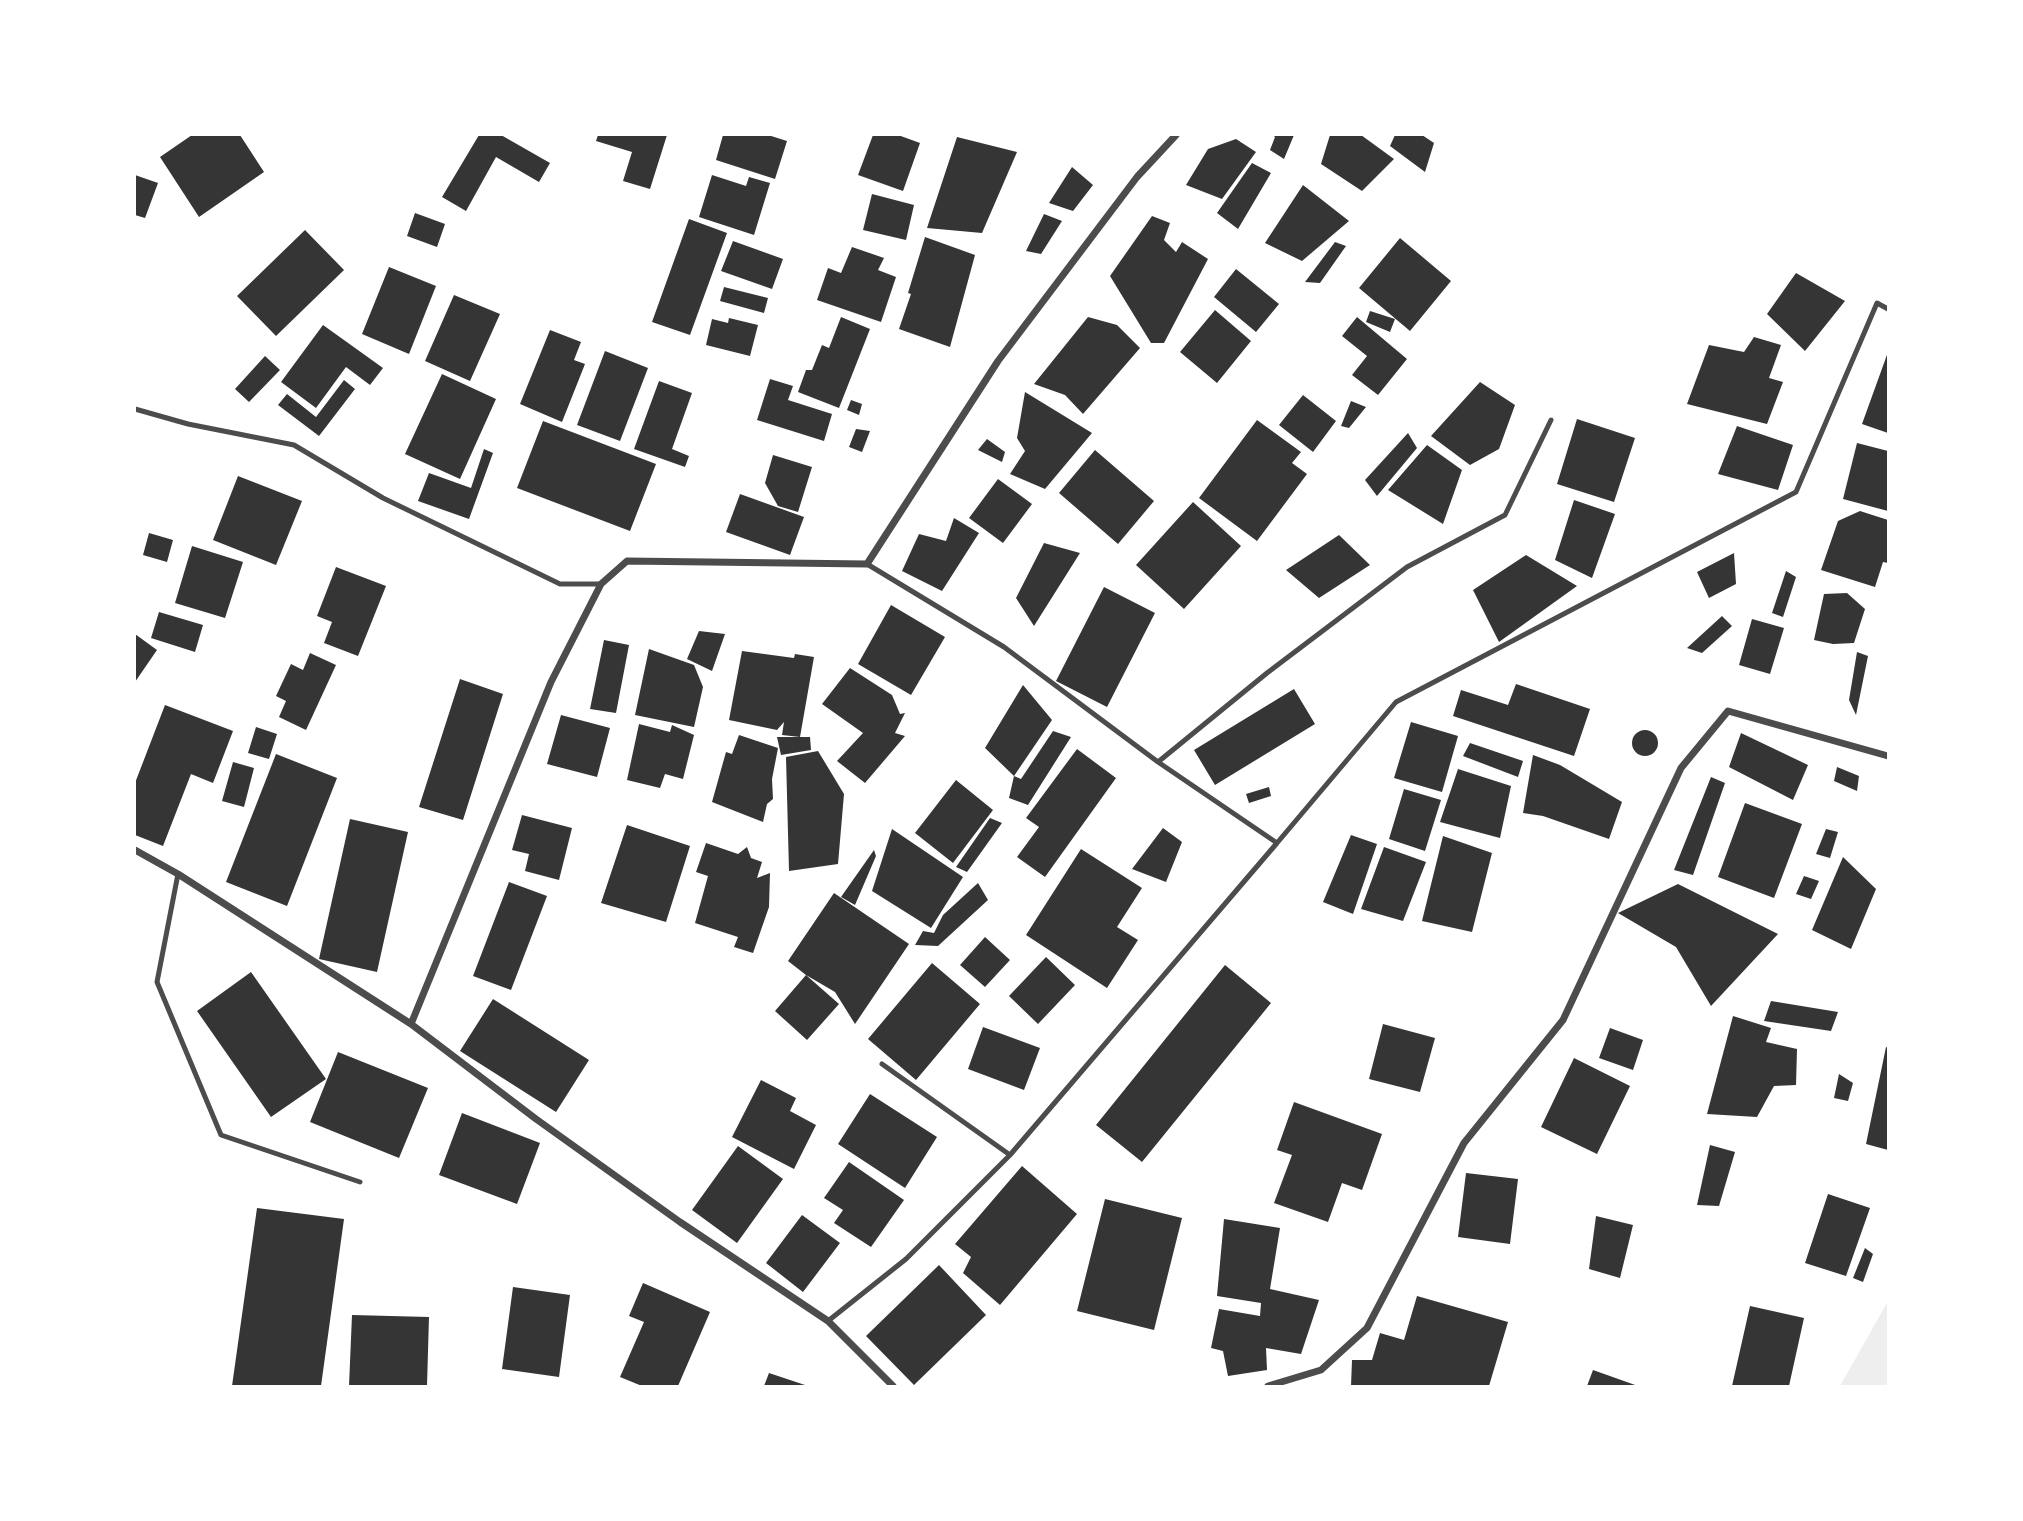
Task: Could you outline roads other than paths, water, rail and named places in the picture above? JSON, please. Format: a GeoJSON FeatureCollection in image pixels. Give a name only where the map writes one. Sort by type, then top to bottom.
{"type":"FeatureCollection","features":[{"type":"Feature","properties":{"kind":"street"},"geometry":{"type":"LineString","coordinates":[[411,1024],[551,682],[601,584],[627,561],[867,564],[998,361],[1137,177],[1176,135]]}},
{"type":"Feature","properties":{"kind":"street"},"geometry":{"type":"LineString","coordinates":[[1268,1386],[1321,1370],[1367,1328],[1464,1143],[1563,1020],[1681,768],[1728,710],[1888,756]]}},
{"type":"Feature","properties":{"kind":"street"},"geometry":{"type":"LineString","coordinates":[[135,850],[411,1024],[536,1119],[658,1206],[828,1321],[893,1386]]}},
{"type":"Feature","properties":{"kind":"lane"},"geometry":{"type":"LineString","coordinates":[[828,1321],[906,1259],[1010,1155],[1396,702],[1796,492],[1877,303],[1888,309]]}},
{"type":"Feature","properties":{"kind":"lane"},"geometry":{"type":"LineString","coordinates":[[135,409],[188,424],[294,445],[383,498],[560,584],[601,584]]}},
{"type":"Feature","properties":{"kind":"lane"},"geometry":{"type":"LineString","coordinates":[[1158,762],[1266,673],[1407,567],[1506,514],[1551,420]]}},
{"type":"Feature","properties":{"kind":"lane"},"geometry":{"type":"LineString","coordinates":[[867,564],[1004,648],[1158,762],[1277,843]]}},
{"type":"Feature","properties":{"kind":"lane"},"geometry":{"type":"LineString","coordinates":[[177,874],[157,982],[221,1135],[360,1182]]}},
{"type":"Feature","properties":{"kind":"lane"},"geometry":{"type":"LineString","coordinates":[[882,1064],[1010,1155]]}}]}
